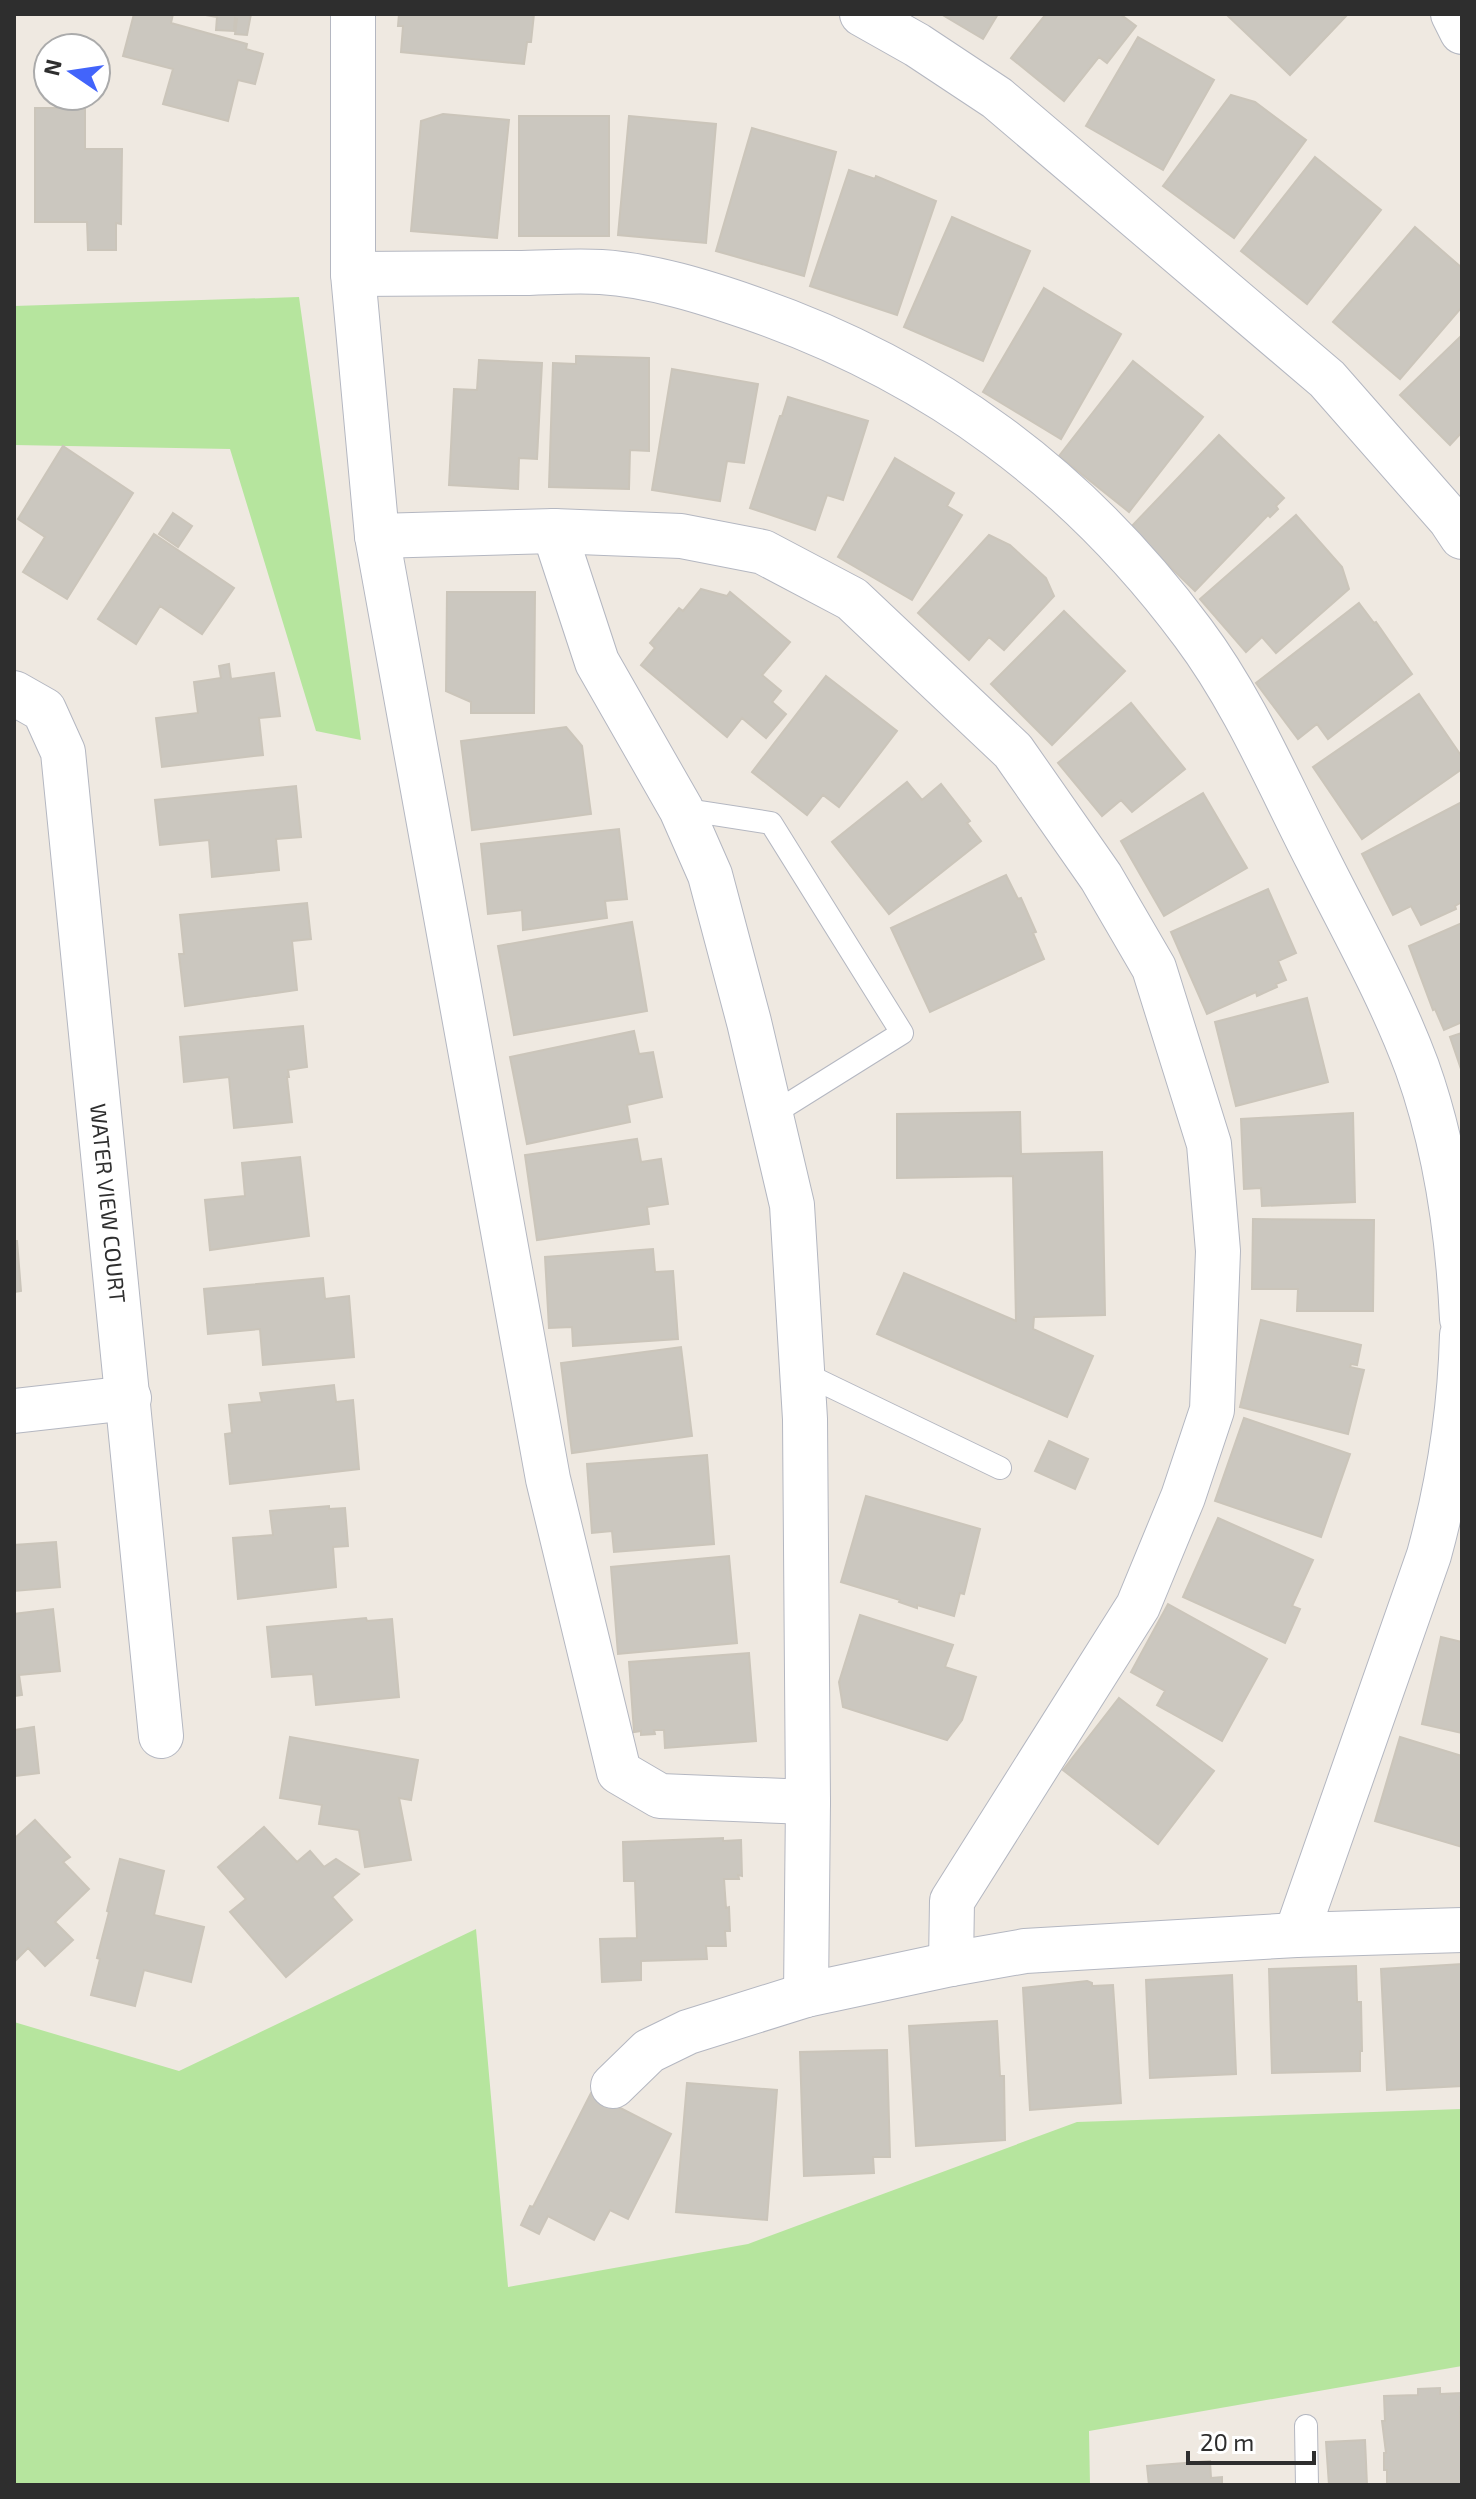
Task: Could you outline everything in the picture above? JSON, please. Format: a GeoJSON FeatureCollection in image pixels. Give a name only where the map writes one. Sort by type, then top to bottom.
{"type":"FeatureCollection","features":[{"type":"Feature","properties":{"kind":"street"},"geometry":{"type":"LineString","coordinates":[[353,14],[353,274],[377,536],[548,1479],[619,1772],[660,1796],[808,1802]]}},
{"type":"Feature","properties":{"kind":"street"},"geometry":{"type":"LineString","coordinates":[[862,14],[917,45],[997,98],[1327,379],[1450,519],[1462,537]]}},
{"type":"Feature","properties":{"kind":"street"},"geometry":{"type":"LineString","coordinates":[[1453,14],[1462,32]]}},
{"type":"Feature","properties":{"kind":"street"},"geometry":{"type":"LineString","coordinates":[[353,274],[604,272],[668,284],[731,301],[854,348],[912,378],[977,420],[1026,457],[1095,518],[1148,575],[1196,636],[1238,701],[1392,1007],[1417,1067],[1445,1169],[1459,1260],[1462,1319]]}},
{"type":"Feature","properties":{"kind":"street"},"geometry":{"type":"LineString","coordinates":[[377,536],[554,531],[681,536],[763,552],[852,599],[1013,751],[1101,877],[1154,968],[1209,1144],[1218,1251],[1212,1410],[1183,1497],[1138,1606],[952,1901],[951,1964]]}},
{"type":"Feature","properties":{"kind":"street"},"geometry":{"type":"LineString","coordinates":[[554,531],[597,662],[681,809],[710,875],[792,1205],[803,1373],[808,1802],[806,1995]]}},
{"type":"Feature","properties":{"kind":"street","name":"WATER VIEW COURT"},"geometry":{"type":"LineString","coordinates":[[14,693],[44,710],[63,752],[161,1736]]}},
{"type":"Feature","properties":{"kind":"street"},"geometry":{"type":"LineString","coordinates":[[1296,1935],[1429,1555],[1444,1499],[1454,1441],[1462,1335]]}},
{"type":"Feature","properties":{"kind":"street"},"geometry":{"type":"LineString","coordinates":[[14,1411],[129,1398]]}},
{"type":"Feature","properties":{"kind":"street"},"geometry":{"type":"LineString","coordinates":[[613,2086],[649,2051],[688,2032],[806,1995],[951,1964],[1025,1951],[1296,1935],[1462,1930]]}},
{"type":"Feature","properties":{"kind":"lane"},"geometry":{"type":"LineString","coordinates":[[681,809],[771,823],[902,1033],[771,1115]]}},
{"type":"Feature","properties":{"kind":"lane"},"geometry":{"type":"LineString","coordinates":[[803,1373],[1000,1468]]}},
{"type":"Feature","properties":{"kind":"lane"},"geometry":{"type":"LineString","coordinates":[[1306,2426],[1307,2485]]}},
{"type":"Feature","properties":{"kind":"green space"},"geometry":{"type":"Polygon","coordinates":[[[299,297],[361,740],[316,731],[230,449],[14,445],[14,306],[299,297]]]}},
{"type":"Feature","properties":{"kind":"green space"},"geometry":{"type":"Polygon","coordinates":[[[476,1929],[508,2287],[748,2244],[1077,2122],[1462,2109],[1462,2366],[1089,2431],[1090,2485],[14,2485],[14,2022],[179,2071],[476,1929]]]}},
{"type":"Feature","properties":{"kind":"building"},"geometry":{"type":"Polygon","coordinates":[[[134,14],[173,14],[171,23],[247,44],[246,49],[263,54],[255,84],[238,80],[228,121],[163,104],[173,69],[123,56],[134,14]]]}},
{"type":"Feature","properties":{"kind":"building"},"geometry":{"type":"Polygon","coordinates":[[[200,14],[251,14],[247,35],[235,34],[235,18],[234,31],[216,30],[217,17],[200,14]]]}},
{"type":"Feature","properties":{"kind":"building"},"geometry":{"type":"Polygon","coordinates":[[[399,14],[534,14],[531,42],[527,42],[524,64],[401,52],[403,26],[398,26],[399,14]]]}},
{"type":"Feature","properties":{"kind":"building"},"geometry":{"type":"Polygon","coordinates":[[[941,14],[998,14],[983,39],[941,14]]]}},
{"type":"Feature","properties":{"kind":"building"},"geometry":{"type":"Polygon","coordinates":[[[1046,14],[1120,14],[1136,26],[1107,63],[1099,57],[1064,101],[1011,58],[1046,14]]]}},
{"type":"Feature","properties":{"kind":"building"},"geometry":{"type":"Polygon","coordinates":[[[1348,14],[1290,75],[1228,16],[1348,14]]]}},
{"type":"Feature","properties":{"kind":"building"},"geometry":{"type":"Polygon","coordinates":[[[1138,37],[1214,80],[1163,170],[1086,126],[1138,37]]]}},
{"type":"Feature","properties":{"kind":"building"},"geometry":{"type":"Polygon","coordinates":[[[1231,95],[1255,102],[1306,140],[1234,238],[1163,186],[1231,95]]]}},
{"type":"Feature","properties":{"kind":"building"},"geometry":{"type":"Polygon","coordinates":[[[35,112],[85,112],[85,149],[122,149],[121,224],[116,223],[116,250],[88,250],[87,222],[35,222],[35,112]]]}},
{"type":"Feature","properties":{"kind":"building"},"geometry":{"type":"Polygon","coordinates":[[[443,114],[509,120],[497,238],[411,231],[421,121],[443,114]]]}},
{"type":"Feature","properties":{"kind":"building"},"geometry":{"type":"Polygon","coordinates":[[[519,116],[609,116],[609,236],[519,236],[519,116]]]}},
{"type":"Feature","properties":{"kind":"building"},"geometry":{"type":"Polygon","coordinates":[[[629,116],[716,124],[706,243],[618,235],[629,116]]]}},
{"type":"Feature","properties":{"kind":"building"},"geometry":{"type":"Polygon","coordinates":[[[752,128],[836,152],[804,276],[716,251],[752,128]]]}},
{"type":"Feature","properties":{"kind":"building"},"geometry":{"type":"Polygon","coordinates":[[[1315,157],[1381,210],[1307,304],[1241,251],[1315,157]]]}},
{"type":"Feature","properties":{"kind":"building"},"geometry":{"type":"Polygon","coordinates":[[[849,170],[875,179],[876,176],[936,201],[897,315],[810,286],[849,170]]]}},
{"type":"Feature","properties":{"kind":"building"},"geometry":{"type":"Polygon","coordinates":[[[952,217],[1030,251],[983,361],[904,327],[952,217]]]}},
{"type":"Feature","properties":{"kind":"building"},"geometry":{"type":"Polygon","coordinates":[[[1415,227],[1462,268],[1462,307],[1400,379],[1333,322],[1415,227]]]}},
{"type":"Feature","properties":{"kind":"building"},"geometry":{"type":"Polygon","coordinates":[[[1044,288],[1121,334],[1061,439],[983,392],[1044,288]]]}},
{"type":"Feature","properties":{"kind":"building"},"geometry":{"type":"Polygon","coordinates":[[[1462,335],[1462,432],[1450,445],[1400,395],[1462,335]]]}},
{"type":"Feature","properties":{"kind":"building"},"geometry":{"type":"Polygon","coordinates":[[[576,356],[649,358],[649,451],[630,450],[629,489],[549,487],[553,363],[576,364],[576,356]]]}},
{"type":"Feature","properties":{"kind":"building"},"geometry":{"type":"Polygon","coordinates":[[[479,360],[542,363],[537,459],[519,458],[518,489],[449,485],[454,389],[477,390],[479,360]]]}},
{"type":"Feature","properties":{"kind":"building"},"geometry":{"type":"Polygon","coordinates":[[[1133,361],[1203,417],[1129,512],[1059,456],[1133,361]]]}},
{"type":"Feature","properties":{"kind":"building"},"geometry":{"type":"Polygon","coordinates":[[[672,369],[758,384],[744,463],[727,461],[720,501],[652,490],[672,369]]]}},
{"type":"Feature","properties":{"kind":"building"},"geometry":{"type":"Polygon","coordinates":[[[788,397],[868,421],[843,500],[827,495],[815,530],[750,508],[788,397]]]}},
{"type":"Feature","properties":{"kind":"building"},"geometry":{"type":"Polygon","coordinates":[[[1219,435],[1284,498],[1276,506],[1278,509],[1270,517],[1268,515],[1195,591],[1130,528],[1219,435]]]}},
{"type":"Feature","properties":{"kind":"building"},"geometry":{"type":"Polygon","coordinates":[[[63,446],[133,493],[67,599],[23,572],[45,537],[18,519],[63,446]]]}},
{"type":"Feature","properties":{"kind":"building"},"geometry":{"type":"Polygon","coordinates":[[[895,458],[954,493],[947,506],[962,515],[912,600],[838,557],[895,458]]]}},
{"type":"Feature","properties":{"kind":"building"},"geometry":{"type":"Polygon","coordinates":[[[173,513],[192,526],[178,547],[159,534],[173,513]]]}},
{"type":"Feature","properties":{"kind":"building"},"geometry":{"type":"Polygon","coordinates":[[[1296,515],[1342,567],[1349,589],[1276,653],[1262,637],[1246,652],[1200,599],[1296,515]]]}},
{"type":"Feature","properties":{"kind":"building"},"geometry":{"type":"Polygon","coordinates":[[[154,534],[234,588],[202,634],[160,606],[136,644],[98,619],[154,534]]]}},
{"type":"Feature","properties":{"kind":"building"},"geometry":{"type":"Polygon","coordinates":[[[989,535],[1010,545],[1046,578],[1054,596],[1004,650],[989,637],[969,660],[918,613],[989,535]]]}},
{"type":"Feature","properties":{"kind":"building"},"geometry":{"type":"Polygon","coordinates":[[[701,589],[727,596],[730,592],[790,642],[762,675],[781,691],[772,702],[786,714],[766,738],[742,718],[727,737],[641,665],[655,648],[650,643],[679,608],[683,611],[701,589]]]}},
{"type":"Feature","properties":{"kind":"building"},"geometry":{"type":"Polygon","coordinates":[[[447,592],[535,592],[534,713],[471,713],[471,702],[446,691],[447,592]]]}},
{"type":"Feature","properties":{"kind":"building"},"geometry":{"type":"Polygon","coordinates":[[[1359,603],[1412,674],[1328,739],[1317,724],[1298,739],[1256,683],[1359,603]]]}},
{"type":"Feature","properties":{"kind":"building"},"geometry":{"type":"Polygon","coordinates":[[[1064,611],[1125,671],[1052,745],[991,684],[1064,611]]]}},
{"type":"Feature","properties":{"kind":"building"},"geometry":{"type":"Polygon","coordinates":[[[229,664],[231,679],[274,673],[280,716],[259,718],[263,755],[162,767],[156,718],[198,713],[194,682],[221,678],[219,666],[229,664]]]}},
{"type":"Feature","properties":{"kind":"building"},"geometry":{"type":"Polygon","coordinates":[[[826,676],[897,731],[839,807],[823,795],[807,815],[752,772],[826,676]]]}},
{"type":"Feature","properties":{"kind":"building"},"geometry":{"type":"Polygon","coordinates":[[[1419,694],[1462,757],[1462,769],[1362,839],[1313,767],[1419,694]]]}},
{"type":"Feature","properties":{"kind":"building"},"geometry":{"type":"Polygon","coordinates":[[[1131,703],[1185,769],[1132,812],[1121,800],[1102,816],[1058,763],[1131,703]]]}},
{"type":"Feature","properties":{"kind":"building"},"geometry":{"type":"Polygon","coordinates":[[[566,727],[582,746],[591,814],[472,830],[461,741],[566,727]]]}},
{"type":"Feature","properties":{"kind":"building"},"geometry":{"type":"Polygon","coordinates":[[[907,782],[922,800],[941,784],[970,821],[967,823],[981,841],[889,914],[832,842],[907,782]]]}},
{"type":"Feature","properties":{"kind":"building"},"geometry":{"type":"Polygon","coordinates":[[[296,786],[301,837],[276,839],[279,870],[212,877],[209,840],[160,845],[155,800],[296,786]]]}},
{"type":"Feature","properties":{"kind":"building"},"geometry":{"type":"Polygon","coordinates":[[[1203,793],[1247,868],[1164,916],[1121,841],[1203,793]]]}},
{"type":"Feature","properties":{"kind":"building"},"geometry":{"type":"Polygon","coordinates":[[[1462,802],[1462,902],[1455,906],[1456,909],[1421,925],[1411,906],[1393,915],[1362,854],[1462,802]]]}},
{"type":"Feature","properties":{"kind":"building"},"geometry":{"type":"Polygon","coordinates":[[[619,829],[627,899],[605,901],[607,918],[523,930],[522,910],[488,914],[481,844],[619,829]]]}},
{"type":"Feature","properties":{"kind":"building"},"geometry":{"type":"Polygon","coordinates":[[[1006,875],[1018,899],[1021,898],[1044,959],[930,1012],[891,928],[1006,875]]]}},
{"type":"Feature","properties":{"kind":"building"},"geometry":{"type":"Polygon","coordinates":[[[1268,889],[1296,953],[1278,961],[1286,980],[1257,996],[1256,992],[1207,1014],[1171,932],[1268,889]]]}},
{"type":"Feature","properties":{"kind":"building"},"geometry":{"type":"Polygon","coordinates":[[[307,903],[311,939],[292,941],[297,990],[185,1006],[179,954],[184,954],[180,915],[307,903]]]}},
{"type":"Feature","properties":{"kind":"building"},"geometry":{"type":"Polygon","coordinates":[[[632,922],[647,1011],[514,1035],[498,946],[632,922]]]}},
{"type":"Feature","properties":{"kind":"building"},"geometry":{"type":"Polygon","coordinates":[[[1462,923],[1462,1022],[1444,1030],[1433,1010],[1409,946],[1462,923]]]}},
{"type":"Feature","properties":{"kind":"building"},"geometry":{"type":"Polygon","coordinates":[[[1307,998],[1328,1082],[1236,1106],[1215,1022],[1307,998]]]}},
{"type":"Feature","properties":{"kind":"building"},"geometry":{"type":"Polygon","coordinates":[[[303,1026],[307,1067],[288,1070],[287,1077],[292,1122],[234,1128],[229,1077],[184,1082],[180,1037],[303,1026]]]}},
{"type":"Feature","properties":{"kind":"building"},"geometry":{"type":"Polygon","coordinates":[[[634,1031],[639,1054],[653,1052],[662,1097],[627,1105],[630,1122],[527,1144],[510,1057],[634,1031]]]}},
{"type":"Feature","properties":{"kind":"building"},"geometry":{"type":"Polygon","coordinates":[[[1462,1033],[1462,1072],[1450,1037],[1462,1033]]]}},
{"type":"Feature","properties":{"kind":"building"},"geometry":{"type":"Polygon","coordinates":[[[1020,1112],[1021,1154],[1102,1152],[1105,1315],[1034,1317],[1033,1329],[1093,1356],[1067,1417],[877,1334],[904,1273],[1016,1321],[1013,1176],[897,1178],[897,1114],[1020,1112]]]}},
{"type":"Feature","properties":{"kind":"building"},"geometry":{"type":"Polygon","coordinates":[[[1353,1113],[1355,1202],[1262,1206],[1261,1188],[1244,1189],[1241,1119],[1353,1113]]]}},
{"type":"Feature","properties":{"kind":"building"},"geometry":{"type":"Polygon","coordinates":[[[637,1139],[641,1162],[661,1159],[668,1204],[647,1207],[649,1224],[537,1240],[525,1155],[637,1139]]]}},
{"type":"Feature","properties":{"kind":"building"},"geometry":{"type":"Polygon","coordinates":[[[300,1157],[309,1236],[210,1250],[205,1200],[245,1196],[242,1163],[300,1157]]]}},
{"type":"Feature","properties":{"kind":"building"},"geometry":{"type":"Polygon","coordinates":[[[1253,1219],[1374,1220],[1373,1311],[1297,1311],[1298,1289],[1252,1289],[1253,1219]]]}},
{"type":"Feature","properties":{"kind":"building"},"geometry":{"type":"Polygon","coordinates":[[[14,1241],[17,1241],[21,1291],[14,1292],[14,1241]]]}},
{"type":"Feature","properties":{"kind":"building"},"geometry":{"type":"Polygon","coordinates":[[[653,1249],[655,1272],[673,1271],[678,1339],[573,1346],[572,1327],[549,1328],[545,1257],[653,1249]]]}},
{"type":"Feature","properties":{"kind":"building"},"geometry":{"type":"Polygon","coordinates":[[[323,1278],[325,1299],[349,1296],[354,1357],[263,1365],[260,1329],[208,1334],[204,1289],[323,1278]]]}},
{"type":"Feature","properties":{"kind":"building"},"geometry":{"type":"Polygon","coordinates":[[[1261,1320],[1361,1345],[1357,1365],[1351,1364],[1350,1367],[1364,1370],[1348,1434],[1240,1407],[1261,1320]]]}},
{"type":"Feature","properties":{"kind":"building"},"geometry":{"type":"Polygon","coordinates":[[[681,1347],[692,1436],[572,1453],[561,1363],[681,1347]]]}},
{"type":"Feature","properties":{"kind":"building"},"geometry":{"type":"Polygon","coordinates":[[[334,1385],[336,1402],[353,1400],[359,1469],[230,1484],[225,1434],[232,1433],[229,1405],[262,1402],[260,1393],[334,1385]]]}},
{"type":"Feature","properties":{"kind":"building"},"geometry":{"type":"Polygon","coordinates":[[[1244,1418],[1350,1454],[1321,1537],[1215,1501],[1244,1418]]]}},
{"type":"Feature","properties":{"kind":"building"},"geometry":{"type":"Polygon","coordinates":[[[1049,1441],[1088,1459],[1075,1489],[1035,1471],[1049,1441]]]}},
{"type":"Feature","properties":{"kind":"building"},"geometry":{"type":"Polygon","coordinates":[[[707,1455],[714,1544],[614,1552],[612,1531],[592,1533],[587,1464],[707,1455]]]}},
{"type":"Feature","properties":{"kind":"building"},"geometry":{"type":"Polygon","coordinates":[[[866,1496],[980,1529],[964,1594],[960,1593],[954,1616],[917,1605],[917,1608],[841,1582],[866,1496]]]}},
{"type":"Feature","properties":{"kind":"building"},"geometry":{"type":"Polygon","coordinates":[[[329,1506],[329,1509],[345,1508],[348,1546],[333,1547],[336,1587],[238,1599],[233,1538],[273,1535],[270,1511],[329,1506]]]}},
{"type":"Feature","properties":{"kind":"building"},"geometry":{"type":"Polygon","coordinates":[[[1218,1518],[1313,1560],[1292,1606],[1300,1609],[1285,1643],[1183,1597],[1218,1518]]]}},
{"type":"Feature","properties":{"kind":"building"},"geometry":{"type":"Polygon","coordinates":[[[56,1542],[60,1587],[14,1591],[14,1545],[56,1542]]]}},
{"type":"Feature","properties":{"kind":"building"},"geometry":{"type":"Polygon","coordinates":[[[729,1556],[737,1643],[618,1654],[611,1567],[729,1556]]]}},
{"type":"Feature","properties":{"kind":"building"},"geometry":{"type":"Polygon","coordinates":[[[1168,1604],[1267,1659],[1222,1741],[1157,1705],[1165,1691],[1131,1672],[1168,1604]]]}},
{"type":"Feature","properties":{"kind":"building"},"geometry":{"type":"Polygon","coordinates":[[[53,1609],[60,1671],[19,1675],[22,1695],[14,1696],[14,1614],[53,1609]]]}},
{"type":"Feature","properties":{"kind":"building"},"geometry":{"type":"Polygon","coordinates":[[[860,1615],[953,1645],[945,1667],[976,1677],[962,1720],[947,1740],[843,1707],[839,1682],[860,1615]]]}},
{"type":"Feature","properties":{"kind":"building"},"geometry":{"type":"Polygon","coordinates":[[[366,1618],[367,1621],[392,1619],[399,1697],[316,1705],[313,1674],[272,1677],[267,1627],[366,1618]]]}},
{"type":"Feature","properties":{"kind":"building"},"geometry":{"type":"Polygon","coordinates":[[[1441,1637],[1462,1642],[1462,1733],[1422,1724],[1441,1637]]]}},
{"type":"Feature","properties":{"kind":"building"},"geometry":{"type":"Polygon","coordinates":[[[749,1653],[756,1741],[665,1748],[664,1730],[641,1735],[641,1731],[634,1732],[629,1662],[749,1653]]]}},
{"type":"Feature","properties":{"kind":"building"},"geometry":{"type":"Polygon","coordinates":[[[1119,1698],[1214,1771],[1158,1844],[1063,1770],[1119,1698]]]}},
{"type":"Feature","properties":{"kind":"building"},"geometry":{"type":"Polygon","coordinates":[[[34,1727],[39,1773],[14,1776],[14,1730],[34,1727]]]}},
{"type":"Feature","properties":{"kind":"building"},"geometry":{"type":"Polygon","coordinates":[[[290,1737],[418,1760],[411,1800],[399,1798],[411,1860],[365,1867],[359,1830],[319,1824],[322,1805],[280,1798],[290,1737]]]}},
{"type":"Feature","properties":{"kind":"building"},"geometry":{"type":"Polygon","coordinates":[[[1400,1737],[1462,1756],[1462,1847],[1375,1821],[1400,1737]]]}},
{"type":"Feature","properties":{"kind":"building"},"geometry":{"type":"Polygon","coordinates":[[[35,1820],[70,1857],[63,1862],[89,1889],[55,1922],[73,1940],[45,1966],[28,1948],[14,1962],[14,1839],[35,1820]]]}},
{"type":"Feature","properties":{"kind":"building"},"geometry":{"type":"Polygon","coordinates":[[[264,1827],[297,1862],[310,1851],[324,1867],[336,1859],[359,1874],[332,1897],[352,1920],[286,1977],[230,1912],[246,1899],[218,1867],[264,1827]]]}},
{"type":"Feature","properties":{"kind":"building"},"geometry":{"type":"Polygon","coordinates":[[[723,1838],[723,1841],[741,1840],[742,1876],[738,1875],[739,1879],[724,1879],[730,1931],[725,1931],[726,1946],[706,1946],[707,1959],[641,1961],[641,1980],[602,1982],[600,1939],[637,1938],[635,1881],[624,1881],[623,1842],[723,1838]]]}},
{"type":"Feature","properties":{"kind":"building"},"geometry":{"type":"Polygon","coordinates":[[[120,1859],[164,1871],[154,1915],[204,1927],[191,1982],[144,1970],[135,2006],[91,1995],[120,1859]]]}},
{"type":"Feature","properties":{"kind":"building"},"geometry":{"type":"Polygon","coordinates":[[[1462,1964],[1462,2086],[1387,2090],[1381,1969],[1462,1964]]]}},
{"type":"Feature","properties":{"kind":"building"},"geometry":{"type":"Polygon","coordinates":[[[1356,1966],[1357,2002],[1361,2002],[1360,2071],[1272,2073],[1269,1969],[1356,1966]]]}},
{"type":"Feature","properties":{"kind":"building"},"geometry":{"type":"Polygon","coordinates":[[[1232,1975],[1236,2074],[1150,2078],[1146,1980],[1232,1975]]]}},
{"type":"Feature","properties":{"kind":"building"},"geometry":{"type":"Polygon","coordinates":[[[1087,1981],[1092,1986],[1113,1985],[1121,2103],[1030,2110],[1023,1988],[1087,1981]]]}},
{"type":"Feature","properties":{"kind":"building"},"geometry":{"type":"Polygon","coordinates":[[[997,2021],[1000,2076],[1004,2076],[1005,2140],[916,2146],[909,2026],[997,2021]]]}},
{"type":"Feature","properties":{"kind":"building"},"geometry":{"type":"Polygon","coordinates":[[[887,2050],[890,2157],[873,2157],[874,2173],[804,2176],[800,2052],[887,2050]]]}},
{"type":"Feature","properties":{"kind":"building"},"geometry":{"type":"Polygon","coordinates":[[[687,2083],[777,2090],[767,2220],[676,2212],[687,2083]]]}},
{"type":"Feature","properties":{"kind":"building"},"geometry":{"type":"Polygon","coordinates":[[[591,2093],[671,2134],[628,2219],[610,2210],[594,2240],[548,2216],[539,2234],[521,2225],[591,2093]]]}},
{"type":"Feature","properties":{"kind":"building"},"geometry":{"type":"Polygon","coordinates":[[[1440,2388],[1440,2394],[1462,2393],[1462,2485],[1387,2485],[1382,2421],[1385,2421],[1384,2396],[1418,2395],[1418,2389],[1440,2388]]]}},
{"type":"Feature","properties":{"kind":"building"},"geometry":{"type":"Polygon","coordinates":[[[1365,2440],[1367,2485],[1329,2485],[1326,2442],[1365,2440]]]}},
{"type":"Feature","properties":{"kind":"building"},"geometry":{"type":"Polygon","coordinates":[[[1210,2461],[1211,2478],[1222,2477],[1222,2485],[1149,2485],[1147,2466],[1210,2461]]]}}]}
